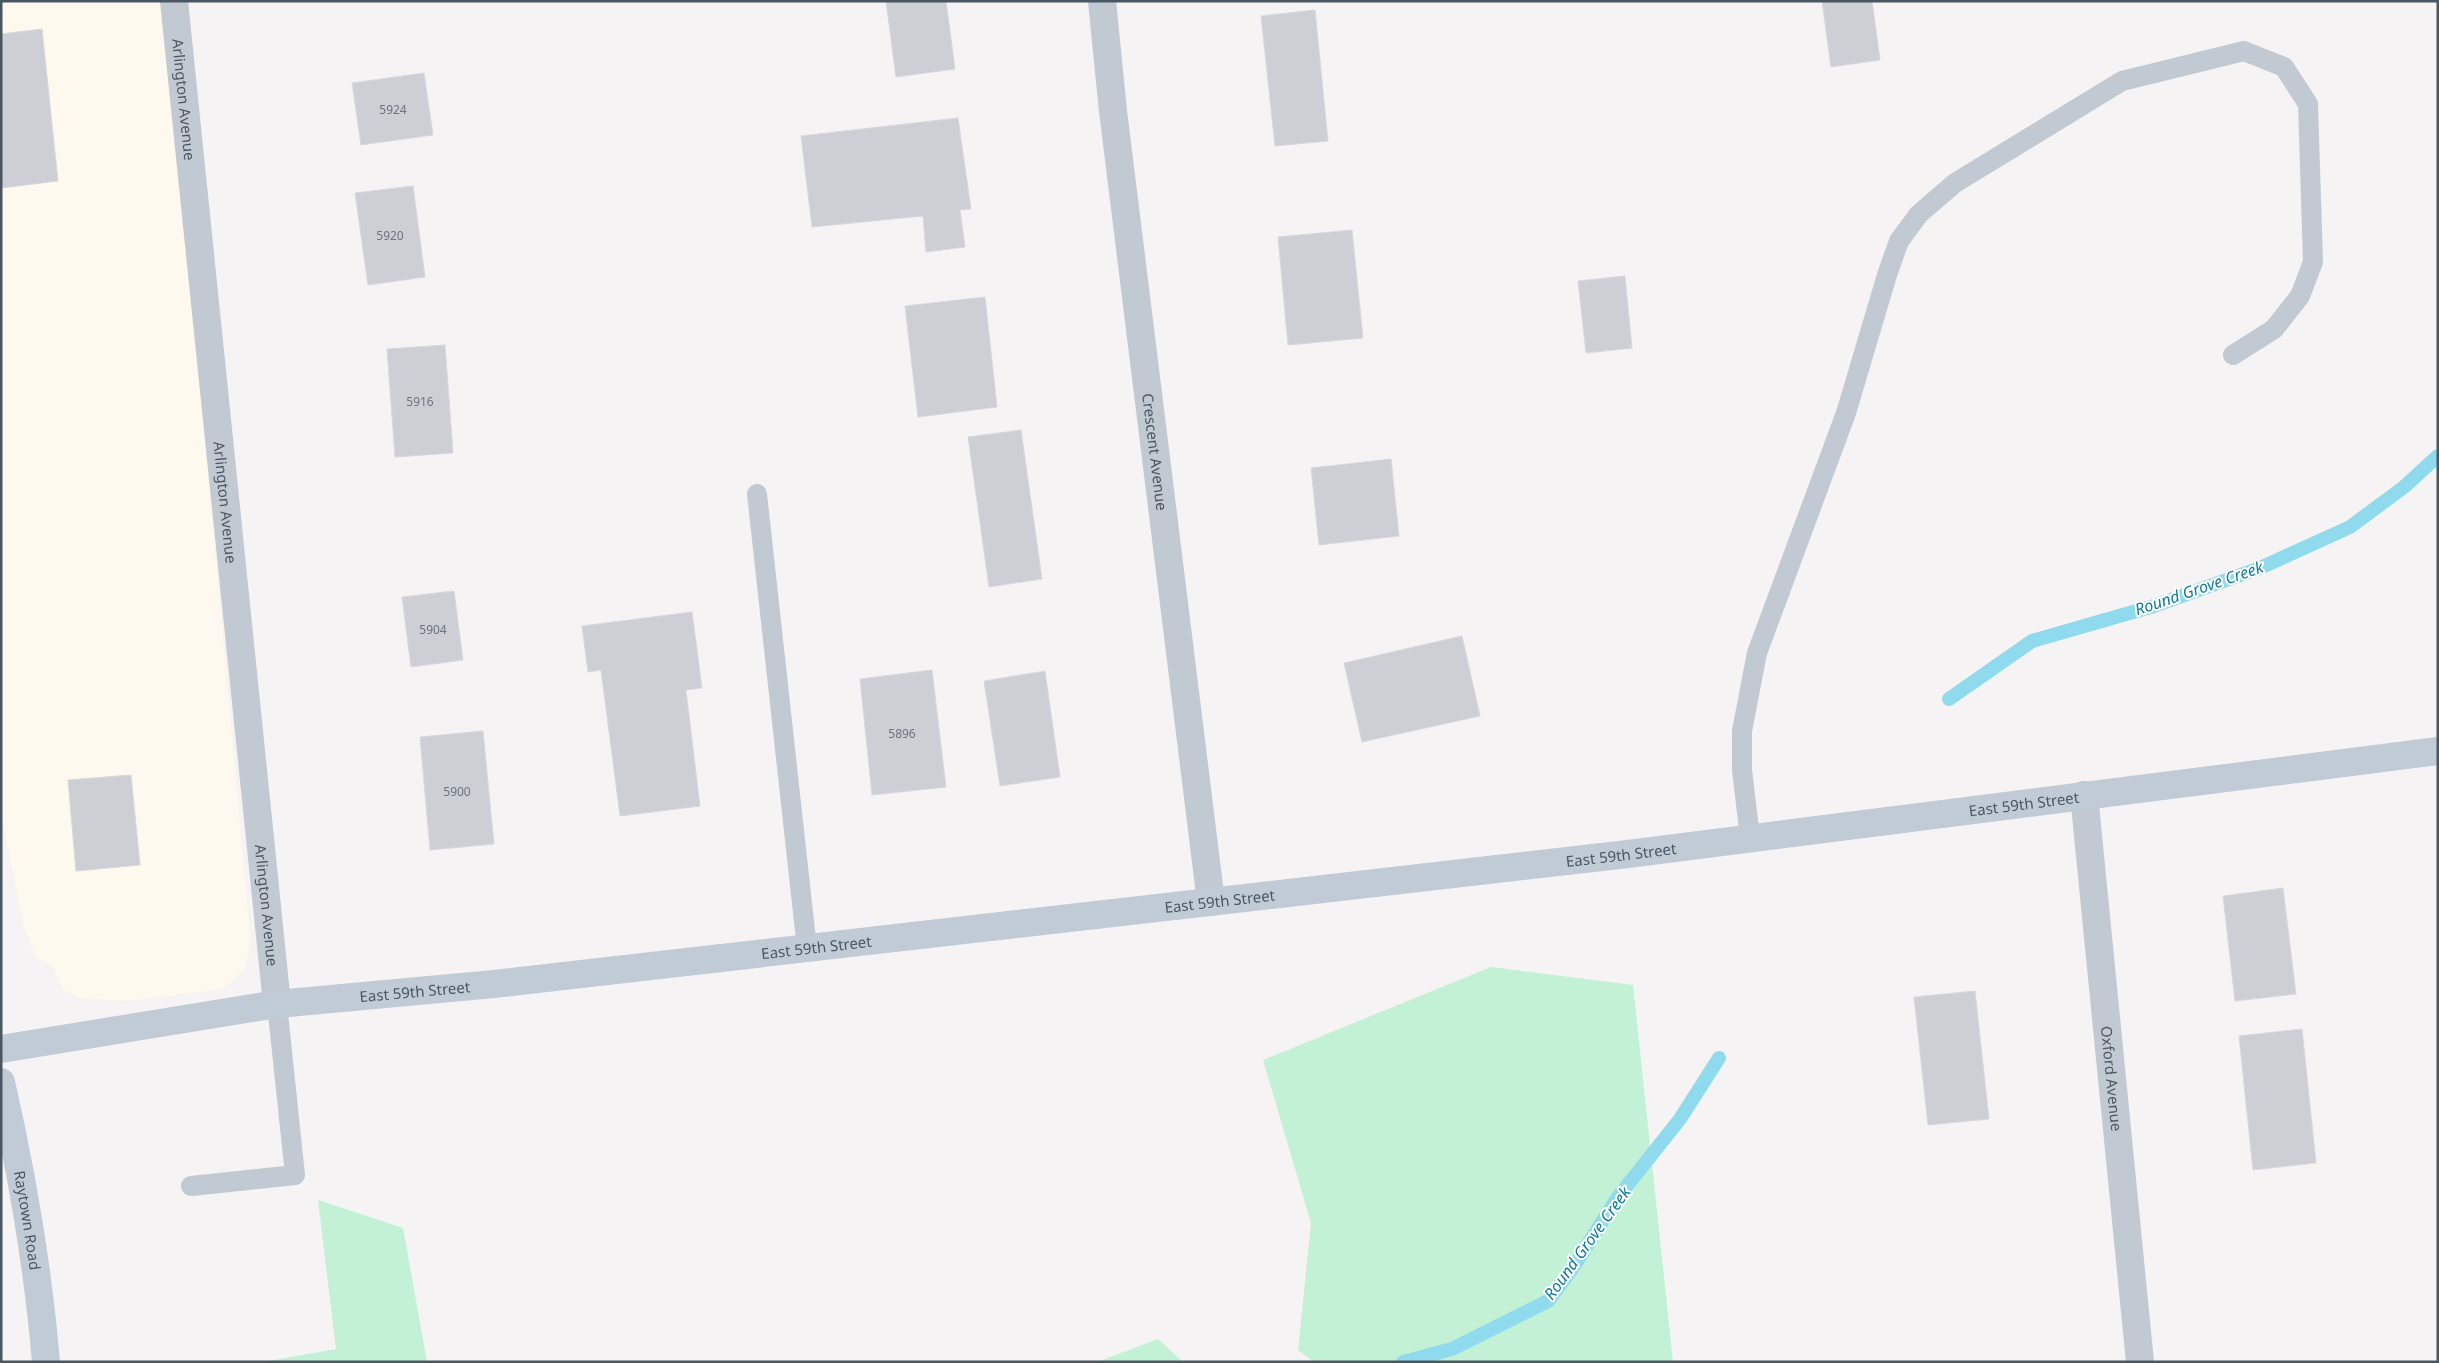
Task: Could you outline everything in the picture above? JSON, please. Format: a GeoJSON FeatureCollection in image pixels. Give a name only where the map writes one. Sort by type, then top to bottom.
{"type":"FeatureCollection","features":[{"type":"Feature","properties":{"kind":"street","name":"Arlington Avenue"},"geometry":{"type":"LineString","coordinates":[[174,1],[278,1004]]}},
{"type":"Feature","properties":{"kind":"street","name":"Crescent Avenue"},"geometry":{"type":"LineString","coordinates":[[1102,1],[1114,120],[1211,902]]}},
{"type":"Feature","properties":{"kind":"street","name":"East 59th Street"},"geometry":{"type":"LineString","coordinates":[[1,1049],[278,1004],[494,984],[1211,902],[1750,838],[2438,751]]}},
{"type":"Feature","properties":{"kind":"street","name":"Oxford Avenue"},"geometry":{"type":"LineString","coordinates":[[2084,795],[2140,1362]]}},
{"type":"Feature","properties":{"kind":"street","name":"Raytown Road"},"geometry":{"type":"LineString","coordinates":[[1,1082],[16,1147],[40,1296],[46,1362]]}},
{"type":"Feature","properties":{"kind":"lane"},"geometry":{"type":"LineString","coordinates":[[1750,838],[1742,770],[1742,731],[1757,653],[1846,413],[1896,249],[1899,241],[1919,214],[1955,183],[2122,81],[2244,51],[2284,68],[2308,104],[2313,262],[2300,296],[2274,329],[2233,355]]}},
{"type":"Feature","properties":{"kind":"lane"},"geometry":{"type":"LineString","coordinates":[[757,494],[807,948]]}},
{"type":"Feature","properties":{"kind":"lane"},"geometry":{"type":"LineString","coordinates":[[191,1186],[294,1175],[278,1004]]}},
{"type":"Feature","properties":{"kind":"shaded area"},"geometry":{"type":"Polygon","coordinates":[[[1,1],[165,1],[250,936],[248,957],[243,971],[223,989],[126,1001],[80,998],[63,989],[52,965],[36,958],[24,927],[1,814],[1,1]]]}},
{"type":"Feature","properties":{"kind":"green space"},"geometry":{"type":"Polygon","coordinates":[[[1491,967],[1633,985],[1673,1362],[1314,1362],[1298,1350],[1311,1223],[1263,1060],[1491,967]]]}},
{"type":"Feature","properties":{"kind":"green space"},"geometry":{"type":"Polygon","coordinates":[[[318,1200],[403,1228],[427,1362],[263,1362],[336,1349],[318,1200]]]}},
{"type":"Feature","properties":{"kind":"green space"},"geometry":{"type":"Polygon","coordinates":[[[1158,1339],[1183,1362],[1097,1362],[1158,1339]]]}},
{"type":"Feature","properties":{"kind":"building"},"geometry":{"type":"Polygon","coordinates":[[[886,1],[946,1],[955,69],[896,77],[886,1]]]}},
{"type":"Feature","properties":{"kind":"building"},"geometry":{"type":"Polygon","coordinates":[[[1822,1],[1872,1],[1880,60],[1831,67],[1822,1]]]}},
{"type":"Feature","properties":{"kind":"building"},"geometry":{"type":"Polygon","coordinates":[[[1315,10],[1328,141],[1275,146],[1261,16],[1315,10]]]}},
{"type":"Feature","properties":{"kind":"building"},"geometry":{"type":"Polygon","coordinates":[[[42,29],[58,181],[1,188],[1,34],[42,29]]]}},
{"type":"Feature","properties":{"kind":"building"},"geometry":{"type":"Polygon","coordinates":[[[424,73],[433,135],[361,145],[352,83],[424,73]]]}},
{"type":"Feature","properties":{"kind":"building"},"geometry":{"type":"Polygon","coordinates":[[[958,118],[971,209],[960,210],[965,247],[926,252],[923,216],[812,227],[801,136],[958,118]]]}},
{"type":"Feature","properties":{"kind":"building"},"geometry":{"type":"Polygon","coordinates":[[[413,186],[425,277],[368,285],[355,193],[413,186]]]}},
{"type":"Feature","properties":{"kind":"building"},"geometry":{"type":"Polygon","coordinates":[[[1352,230],[1363,338],[1288,345],[1278,237],[1352,230]]]}},
{"type":"Feature","properties":{"kind":"building"},"geometry":{"type":"Polygon","coordinates":[[[1625,276],[1632,348],[1586,353],[1578,281],[1625,276]]]}},
{"type":"Feature","properties":{"kind":"building"},"geometry":{"type":"Polygon","coordinates":[[[985,297],[997,407],[918,417],[905,306],[985,297]]]}},
{"type":"Feature","properties":{"kind":"building"},"geometry":{"type":"Polygon","coordinates":[[[445,345],[453,453],[395,457],[387,349],[445,345]]]}},
{"type":"Feature","properties":{"kind":"building"},"geometry":{"type":"Polygon","coordinates":[[[1021,430],[1042,579],[989,587],[968,437],[1021,430]]]}},
{"type":"Feature","properties":{"kind":"building"},"geometry":{"type":"Polygon","coordinates":[[[1391,459],[1399,536],[1319,545],[1311,468],[1391,459]]]}},
{"type":"Feature","properties":{"kind":"building"},"geometry":{"type":"Polygon","coordinates":[[[454,591],[463,660],[411,667],[402,597],[454,591]]]}},
{"type":"Feature","properties":{"kind":"building"},"geometry":{"type":"Polygon","coordinates":[[[692,612],[702,688],[686,690],[700,806],[620,816],[601,670],[588,672],[582,626],[692,612]]]}},
{"type":"Feature","properties":{"kind":"building"},"geometry":{"type":"Polygon","coordinates":[[[1462,636],[1480,716],[1362,742],[1344,663],[1462,636]]]}},
{"type":"Feature","properties":{"kind":"building"},"geometry":{"type":"Polygon","coordinates":[[[932,670],[946,787],[872,795],[860,679],[932,670]]]}},
{"type":"Feature","properties":{"kind":"building"},"geometry":{"type":"Polygon","coordinates":[[[1045,671],[1060,777],[1000,786],[984,681],[1045,671]]]}},
{"type":"Feature","properties":{"kind":"building"},"geometry":{"type":"Polygon","coordinates":[[[483,731],[494,844],[430,850],[420,737],[483,731]]]}},
{"type":"Feature","properties":{"kind":"building"},"geometry":{"type":"Polygon","coordinates":[[[131,775],[140,865],[76,871],[68,780],[131,775]]]}},
{"type":"Feature","properties":{"kind":"building"},"geometry":{"type":"Polygon","coordinates":[[[2283,888],[2296,994],[2235,1001],[2223,896],[2283,888]]]}},
{"type":"Feature","properties":{"kind":"building"},"geometry":{"type":"Polygon","coordinates":[[[1975,991],[1989,1119],[1928,1125],[1914,997],[1975,991]]]}},
{"type":"Feature","properties":{"kind":"building"},"geometry":{"type":"Polygon","coordinates":[[[2302,1029],[2316,1163],[2253,1170],[2239,1036],[2302,1029]]]}},
{"type":"Feature","properties":{"kind":"waterway","name":"Round Grove Creek"},"geometry":{"type":"LineString","coordinates":[[1949,699],[2032,641],[2154,606],[2260,568],[2350,527],[2404,487],[2438,456]]}},
{"type":"Feature","properties":{"kind":"waterway","name":"Round Grove Creek"},"geometry":{"type":"LineString","coordinates":[[1403,1362],[1452,1349],[1548,1301],[1574,1266],[1618,1197],[1680,1119],[1719,1058]]}}]}
